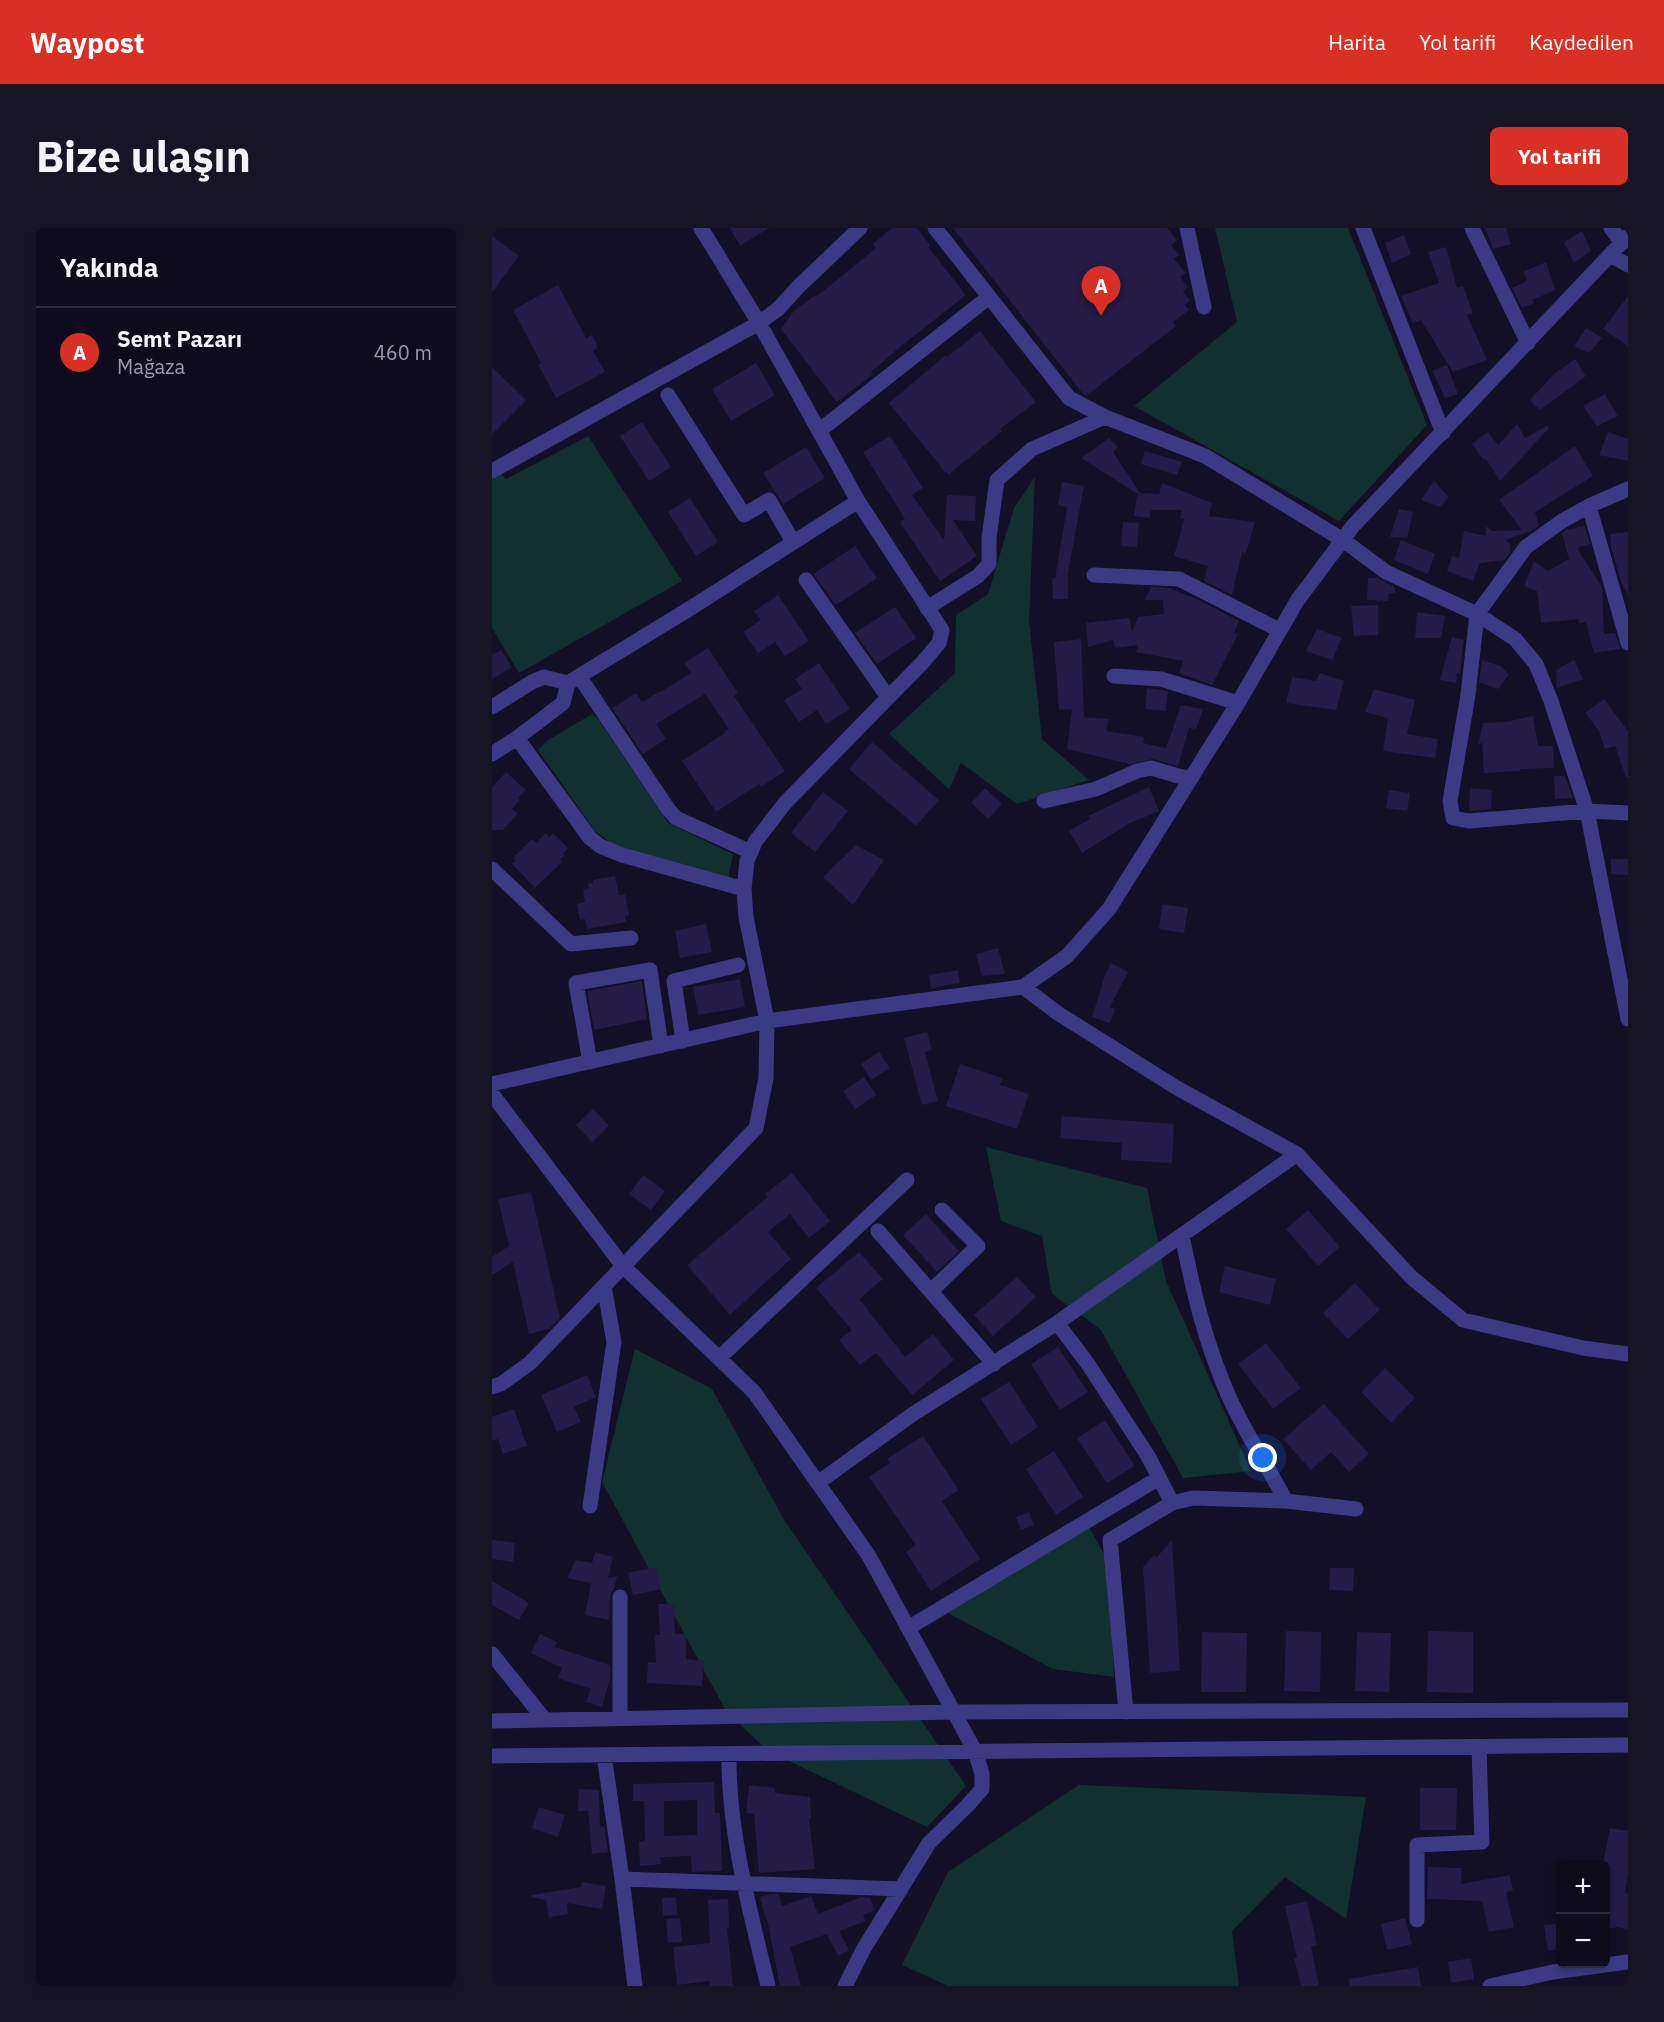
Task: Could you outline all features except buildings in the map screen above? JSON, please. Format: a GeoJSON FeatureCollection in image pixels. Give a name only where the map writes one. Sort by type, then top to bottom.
{"type":"FeatureCollection","features":[{"type":"Feature","properties":{"kind":"street"},"geometry":{"type":"LineString","coordinates":[[492,1387],[501,1384],[530,1363],[756,1128],[766,1078],[767,1021],[746,917],[744,889],[747,861],[756,842],[785,803],[939,643],[942,630],[858,501],[759,323],[701,228]]}},
{"type":"Feature","properties":{"kind":"street"},"geometry":{"type":"LineString","coordinates":[[492,471],[759,323],[778,309],[860,228]]}},
{"type":"Feature","properties":{"kind":"street"},"geometry":{"type":"LineString","coordinates":[[935,228],[1069,398],[1105,417],[1206,456],[1343,540],[1386,572],[1477,614],[1515,639],[1536,664],[1551,701],[1587,811],[1624,981],[1628,1020]]}},
{"type":"Feature","properties":{"kind":"street"},"geometry":{"type":"LineString","coordinates":[[1187,228],[1204,307]]}},
{"type":"Feature","properties":{"kind":"street"},"geometry":{"type":"LineString","coordinates":[[1363,228],[1443,433]]}},
{"type":"Feature","properties":{"kind":"street"},"geometry":{"type":"LineString","coordinates":[[1472,228],[1528,343]]}},
{"type":"Feature","properties":{"kind":"street"},"geometry":{"type":"LineString","coordinates":[[492,1084],[767,1021],[1023,987],[1067,956],[1108,909],[1238,703],[1297,600],[1353,526],[1625,239],[1611,228]]}},
{"type":"Feature","properties":{"kind":"street"},"geometry":{"type":"LineString","coordinates":[[1610,255],[1628,265]]}},
{"type":"Feature","properties":{"kind":"street"},"geometry":{"type":"LineString","coordinates":[[819,431],[989,297]]}},
{"type":"Feature","properties":{"kind":"street"},"geometry":{"type":"LineString","coordinates":[[668,396],[744,515],[769,500],[793,542]]}},
{"type":"Feature","properties":{"kind":"street"},"geometry":{"type":"LineString","coordinates":[[927,609],[978,576],[989,564],[989,538],[997,480],[1032,449],[1105,417]]}},
{"type":"Feature","properties":{"kind":"street"},"geometry":{"type":"LineString","coordinates":[[1628,489],[1588,506],[1526,546],[1477,614],[1468,695],[1450,801],[1453,818],[1469,821],[1587,811],[1628,813]]}},
{"type":"Feature","properties":{"kind":"street"},"geometry":{"type":"LineString","coordinates":[[492,707],[544,677],[573,679],[694,606],[858,501]]}},
{"type":"Feature","properties":{"kind":"street"},"geometry":{"type":"LineString","coordinates":[[1588,506],[1628,643]]}},
{"type":"Feature","properties":{"kind":"street"},"geometry":{"type":"LineString","coordinates":[[1094,575],[1179,579],[1279,630]]}},
{"type":"Feature","properties":{"kind":"street"},"geometry":{"type":"LineString","coordinates":[[806,580],[888,697]]}},
{"type":"Feature","properties":{"kind":"street"},"geometry":{"type":"LineString","coordinates":[[1114,676],[1161,679],[1238,703]]}},
{"type":"Feature","properties":{"kind":"street"},"geometry":{"type":"LineString","coordinates":[[492,754],[563,703],[573,679]]}},
{"type":"Feature","properties":{"kind":"street"},"geometry":{"type":"LineString","coordinates":[[573,679],[676,818],[751,852]]}},
{"type":"Feature","properties":{"kind":"street"},"geometry":{"type":"LineString","coordinates":[[517,738],[590,838],[600,846],[622,855],[744,889]]}},
{"type":"Feature","properties":{"kind":"street"},"geometry":{"type":"LineString","coordinates":[[1044,801],[1096,789],[1137,771],[1151,768],[1189,779]]}},
{"type":"Feature","properties":{"kind":"street"},"geometry":{"type":"LineString","coordinates":[[492,869],[571,944],[631,938]]}},
{"type":"Feature","properties":{"kind":"street"},"geometry":{"type":"LineString","coordinates":[[683,1041],[674,981],[738,965]]}},
{"type":"Feature","properties":{"kind":"street"},"geometry":{"type":"LineString","coordinates":[[590,1062],[576,982],[650,970],[661,1046]]}},
{"type":"Feature","properties":{"kind":"street"},"geometry":{"type":"LineString","coordinates":[[1023,987],[1059,1014],[1177,1089],[1296,1154],[1411,1277],[1463,1320],[1583,1348],[1628,1354]]}},
{"type":"Feature","properties":{"kind":"street"},"geometry":{"type":"LineString","coordinates":[[492,1094],[622,1266],[754,1392],[869,1556],[975,1751],[982,1774],[982,1789],[929,1843],[863,1950],[845,1986]]}},
{"type":"Feature","properties":{"kind":"street"},"geometry":{"type":"LineString","coordinates":[[819,1482],[914,1414],[1058,1323],[1296,1154]]}},
{"type":"Feature","properties":{"kind":"street"},"geometry":{"type":"LineString","coordinates":[[719,1358],[907,1180]]}},
{"type":"Feature","properties":{"kind":"street"},"geometry":{"type":"LineString","coordinates":[[931,1291],[978,1246],[942,1210]]}},
{"type":"Feature","properties":{"kind":"street"},"geometry":{"type":"LineString","coordinates":[[878,1231],[994,1364]]}},
{"type":"Feature","properties":{"kind":"street"},"geometry":{"type":"LineString","coordinates":[[1182,1235],[1198,1307],[1218,1371],[1231,1402],[1286,1501]]}},
{"type":"Feature","properties":{"kind":"street"},"geometry":{"type":"LineString","coordinates":[[590,1506],[614,1342],[604,1286]]}},
{"type":"Feature","properties":{"kind":"street"},"geometry":{"type":"LineString","coordinates":[[1058,1323],[1149,1456],[1172,1503]]}},
{"type":"Feature","properties":{"kind":"street"},"geometry":{"type":"LineString","coordinates":[[908,1628],[1159,1478]]}},
{"type":"Feature","properties":{"kind":"street"},"geometry":{"type":"LineString","coordinates":[[1126,1712],[1110,1540],[1172,1503],[1193,1498],[1286,1501],[1356,1509]]}},
{"type":"Feature","properties":{"kind":"street"},"geometry":{"type":"LineString","coordinates":[[620,1597],[620,1719]]}},
{"type":"Feature","properties":{"kind":"street"},"geometry":{"type":"LineString","coordinates":[[492,1654],[545,1720]]}},
{"type":"Feature","properties":{"kind":"street"},"geometry":{"type":"LineString","coordinates":[[492,1721],[954,1712],[1628,1710]]}},
{"type":"Feature","properties":{"kind":"street"},"geometry":{"type":"LineString","coordinates":[[492,1756],[1628,1746]]}},
{"type":"Feature","properties":{"kind":"street"},"geometry":{"type":"LineString","coordinates":[[1417,1920],[1417,1845],[1482,1842],[1479,1747]]}},
{"type":"Feature","properties":{"kind":"street"},"geometry":{"type":"LineString","coordinates":[[729,1754],[729,1786],[744,1884],[768,1986]]}},
{"type":"Feature","properties":{"kind":"street"},"geometry":{"type":"LineString","coordinates":[[604,1755],[622,1879],[634,1986]]}},
{"type":"Feature","properties":{"kind":"street"},"geometry":{"type":"LineString","coordinates":[[622,1879],[901,1889]]}},
{"type":"Feature","properties":{"kind":"street"},"geometry":{"type":"LineString","coordinates":[[1490,1986],[1556,1979],[1627,1960]]}},
{"type":"Feature","properties":{"kind":"green space"},"geometry":{"type":"Polygon","coordinates":[[[1215,228],[1348,228],[1427,425],[1339,521],[1134,406],[1237,322],[1215,228]]]}},
{"type":"Feature","properties":{"kind":"green space"},"geometry":{"type":"Polygon","coordinates":[[[588,436],[682,581],[519,673],[492,628],[492,465],[506,479],[588,436]]]}},
{"type":"Feature","properties":{"kind":"green space"},"geometry":{"type":"Polygon","coordinates":[[[1035,477],[1029,621],[1042,739],[1089,780],[1017,804],[961,763],[949,789],[889,734],[955,673],[956,615],[988,594],[1014,508],[1035,477]]]}},
{"type":"Feature","properties":{"kind":"green space"},"geometry":{"type":"Polygon","coordinates":[[[592,714],[598,719],[668,823],[733,854],[728,879],[634,852],[611,843],[595,831],[538,750],[545,742],[592,714]]]}},
{"type":"Feature","properties":{"kind":"green space"},"geometry":{"type":"Polygon","coordinates":[[[986,1147],[1147,1188],[1166,1281],[1251,1471],[1183,1478],[1101,1330],[1052,1294],[1042,1236],[1001,1221],[986,1147]]]}},
{"type":"Feature","properties":{"kind":"green space"},"geometry":{"type":"Polygon","coordinates":[[[635,1349],[712,1389],[783,1518],[966,1786],[927,1827],[768,1751],[726,1711],[602,1482],[635,1349]]]}},
{"type":"Feature","properties":{"kind":"green space"},"geometry":{"type":"Polygon","coordinates":[[[1088,1525],[1110,1565],[1114,1677],[1053,1669],[948,1613],[1088,1525]]]}},
{"type":"Feature","properties":{"kind":"green space"},"geometry":{"type":"Polygon","coordinates":[[[1079,1785],[1366,1797],[1346,1919],[1285,1877],[1232,1931],[1239,1986],[948,1986],[902,1965],[948,1872],[1079,1785]]]}},
{"type":"Feature","properties":{"kind":"place","name":"Semt Pazarı"},"geometry":{"type":"Point","coordinates":[1101,316]}}]}
